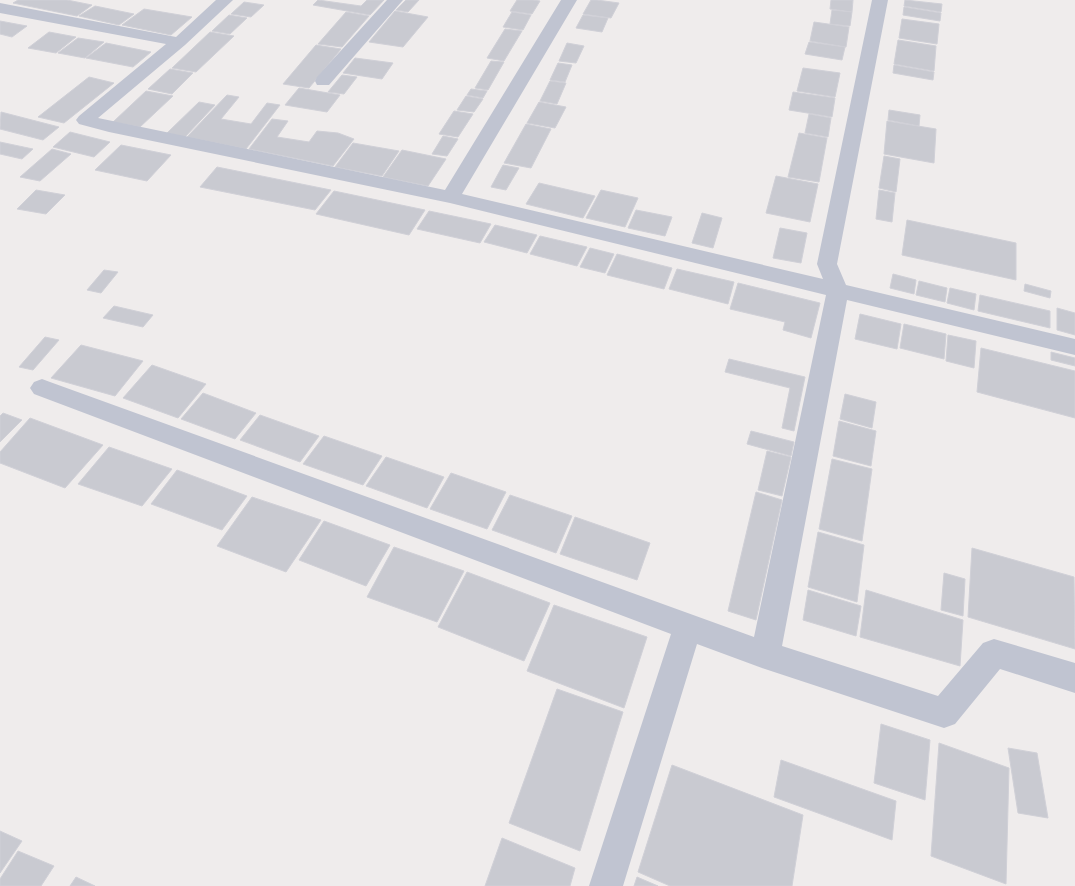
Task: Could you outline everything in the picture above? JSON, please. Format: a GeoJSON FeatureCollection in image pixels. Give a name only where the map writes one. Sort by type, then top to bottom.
{"type":"FeatureCollection","features":[{"type":"Feature","properties":{"kind":"street"},"geometry":{"type":"LineString","coordinates":[[225,0],[179,42],[85,120],[109,128],[450,197],[1075,347]]}},
{"type":"Feature","properties":{"kind":"street"},"geometry":{"type":"LineString","coordinates":[[323,81],[395,0]]}},
{"type":"Feature","properties":{"kind":"street"},"geometry":{"type":"LineString","coordinates":[[450,197],[569,0]]}},
{"type":"Feature","properties":{"kind":"street"},"geometry":{"type":"LineString","coordinates":[[765,655],[838,290],[827,264],[880,0]]}},
{"type":"Feature","properties":{"kind":"street"},"geometry":{"type":"LineString","coordinates":[[0,8],[179,42]]}},
{"type":"Feature","properties":{"kind":"street"},"geometry":{"type":"LineString","coordinates":[[42,388],[765,655],[944,713],[994,653],[1075,678]]}},
{"type":"Feature","properties":{"kind":"street"},"geometry":{"type":"LineString","coordinates":[[606,886],[688,626]]}},
{"type":"Feature","properties":{"kind":"building"},"geometry":{"type":"Polygon","coordinates":[[[18,0],[67,0],[92,5],[77,16],[13,3],[18,0]]]}},
{"type":"Feature","properties":{"kind":"building"},"geometry":{"type":"Polygon","coordinates":[[[318,0],[361,6],[367,0],[384,0],[370,15],[313,5],[318,0]]]}},
{"type":"Feature","properties":{"kind":"building"},"geometry":{"type":"Polygon","coordinates":[[[406,0],[419,0],[408,12],[396,10],[406,0]]]}},
{"type":"Feature","properties":{"kind":"building"},"geometry":{"type":"Polygon","coordinates":[[[517,0],[540,1],[532,14],[510,11],[517,0]]]}},
{"type":"Feature","properties":{"kind":"building"},"geometry":{"type":"Polygon","coordinates":[[[591,0],[619,3],[611,18],[583,14],[591,0]]]}},
{"type":"Feature","properties":{"kind":"building"},"geometry":{"type":"Polygon","coordinates":[[[831,0],[853,0],[852,12],[830,9],[831,0]]]}},
{"type":"Feature","properties":{"kind":"building"},"geometry":{"type":"Polygon","coordinates":[[[905,0],[942,4],[941,12],[904,6],[905,0]]]}},
{"type":"Feature","properties":{"kind":"building"},"geometry":{"type":"Polygon","coordinates":[[[244,2],[264,5],[251,17],[231,14],[244,2]]]}},
{"type":"Feature","properties":{"kind":"building"},"geometry":{"type":"Polygon","coordinates":[[[95,6],[134,14],[119,25],[79,16],[95,6]]]}},
{"type":"Feature","properties":{"kind":"building"},"geometry":{"type":"Polygon","coordinates":[[[904,7],[941,13],[940,21],[903,15],[904,7]]]}},
{"type":"Feature","properties":{"kind":"building"},"geometry":{"type":"Polygon","coordinates":[[[144,9],[192,17],[171,35],[122,25],[144,9]]]}},
{"type":"Feature","properties":{"kind":"building"},"geometry":{"type":"Polygon","coordinates":[[[832,10],[852,12],[850,26],[830,24],[832,10]]]}},
{"type":"Feature","properties":{"kind":"building"},"geometry":{"type":"Polygon","coordinates":[[[395,11],[428,17],[403,47],[369,42],[395,11]]]}},
{"type":"Feature","properties":{"kind":"building"},"geometry":{"type":"Polygon","coordinates":[[[346,12],[369,16],[342,47],[318,44],[346,12]]]}},
{"type":"Feature","properties":{"kind":"building"},"geometry":{"type":"Polygon","coordinates":[[[512,12],[531,15],[523,30],[503,27],[512,12]]]}},
{"type":"Feature","properties":{"kind":"building"},"geometry":{"type":"Polygon","coordinates":[[[229,15],[247,18],[230,34],[212,31],[229,15]]]}},
{"type":"Feature","properties":{"kind":"building"},"geometry":{"type":"Polygon","coordinates":[[[583,15],[608,18],[602,32],[576,28],[583,15]]]}},
{"type":"Feature","properties":{"kind":"building"},"geometry":{"type":"Polygon","coordinates":[[[902,19],[939,24],[937,44],[899,38],[902,19]]]}},
{"type":"Feature","properties":{"kind":"building"},"geometry":{"type":"Polygon","coordinates":[[[0,21],[27,26],[12,37],[0,34],[0,21]]]}},
{"type":"Feature","properties":{"kind":"building"},"geometry":{"type":"Polygon","coordinates":[[[814,22],[849,27],[846,47],[810,41],[814,22]]]}},
{"type":"Feature","properties":{"kind":"building"},"geometry":{"type":"Polygon","coordinates":[[[505,29],[522,31],[504,61],[487,58],[505,29]]]}},
{"type":"Feature","properties":{"kind":"building"},"geometry":{"type":"Polygon","coordinates":[[[49,32],[76,37],[56,53],[28,48],[49,32]]]}},
{"type":"Feature","properties":{"kind":"building"},"geometry":{"type":"Polygon","coordinates":[[[210,32],[234,36],[196,72],[172,68],[210,32]]]}},
{"type":"Feature","properties":{"kind":"building"},"geometry":{"type":"Polygon","coordinates":[[[78,38],[104,42],[85,58],[58,53],[78,38]]]}},
{"type":"Feature","properties":{"kind":"building"},"geometry":{"type":"Polygon","coordinates":[[[898,40],[936,46],[934,71],[894,64],[898,40]]]}},
{"type":"Feature","properties":{"kind":"building"},"geometry":{"type":"Polygon","coordinates":[[[809,42],[845,47],[842,60],[805,54],[809,42]]]}},
{"type":"Feature","properties":{"kind":"building"},"geometry":{"type":"Polygon","coordinates":[[[106,43],[151,52],[133,67],[86,58],[106,43]]]}},
{"type":"Feature","properties":{"kind":"building"},"geometry":{"type":"Polygon","coordinates":[[[567,43],[584,46],[576,63],[559,61],[567,43]]]}},
{"type":"Feature","properties":{"kind":"building"},"geometry":{"type":"Polygon","coordinates":[[[316,45],[341,49],[309,88],[283,84],[316,45]]]}},
{"type":"Feature","properties":{"kind":"building"},"geometry":{"type":"Polygon","coordinates":[[[355,58],[393,63],[382,79],[343,73],[355,58]]]}},
{"type":"Feature","properties":{"kind":"building"},"geometry":{"type":"Polygon","coordinates":[[[491,61],[504,62],[488,90],[475,88],[491,61]]]}},
{"type":"Feature","properties":{"kind":"building"},"geometry":{"type":"Polygon","coordinates":[[[558,63],[572,65],[565,82],[550,80],[558,63]]]}},
{"type":"Feature","properties":{"kind":"building"},"geometry":{"type":"Polygon","coordinates":[[[894,65],[934,72],[933,80],[893,73],[894,65]]]}},
{"type":"Feature","properties":{"kind":"building"},"geometry":{"type":"Polygon","coordinates":[[[803,68],[840,73],[835,97],[797,91],[803,68]]]}},
{"type":"Feature","properties":{"kind":"building"},"geometry":{"type":"Polygon","coordinates":[[[170,69],[193,73],[172,94],[148,89],[170,69]]]}},
{"type":"Feature","properties":{"kind":"building"},"geometry":{"type":"Polygon","coordinates":[[[342,75],[357,77],[344,94],[328,92],[342,75]]]}},
{"type":"Feature","properties":{"kind":"building"},"geometry":{"type":"Polygon","coordinates":[[[89,77],[114,83],[64,123],[38,117],[89,77]]]}},
{"type":"Feature","properties":{"kind":"building"},"geometry":{"type":"Polygon","coordinates":[[[550,81],[566,83],[557,104],[540,101],[550,81]]]}},
{"type":"Feature","properties":{"kind":"building"},"geometry":{"type":"Polygon","coordinates":[[[299,88],[340,95],[327,112],[285,105],[299,88]]]}},
{"type":"Feature","properties":{"kind":"building"},"geometry":{"type":"Polygon","coordinates":[[[471,89],[487,91],[483,98],[467,95],[471,89]]]}},
{"type":"Feature","properties":{"kind":"building"},"geometry":{"type":"Polygon","coordinates":[[[146,91],[173,96],[140,127],[113,122],[146,91]]]}},
{"type":"Feature","properties":{"kind":"building"},"geometry":{"type":"Polygon","coordinates":[[[793,92],[835,98],[832,117],[789,110],[793,92]]]}},
{"type":"Feature","properties":{"kind":"building"},"geometry":{"type":"Polygon","coordinates":[[[227,95],[239,97],[221,119],[251,124],[267,103],[280,105],[246,149],[187,137],[227,95]]]}},
{"type":"Feature","properties":{"kind":"building"},"geometry":{"type":"Polygon","coordinates":[[[466,96],[483,99],[474,112],[457,110],[466,96]]]}},
{"type":"Feature","properties":{"kind":"building"},"geometry":{"type":"Polygon","coordinates":[[[199,102],[215,105],[185,137],[167,133],[199,102]]]}},
{"type":"Feature","properties":{"kind":"building"},"geometry":{"type":"Polygon","coordinates":[[[539,102],[566,107],[555,128],[527,123],[539,102]]]}},
{"type":"Feature","properties":{"kind":"building"},"geometry":{"type":"Polygon","coordinates":[[[889,110],[920,115],[919,126],[888,120],[889,110]]]}},
{"type":"Feature","properties":{"kind":"building"},"geometry":{"type":"Polygon","coordinates":[[[454,111],[473,114],[458,137],[439,134],[454,111]]]}},
{"type":"Feature","properties":{"kind":"building"},"geometry":{"type":"Polygon","coordinates":[[[1,112],[59,127],[43,140],[0,129],[1,112]]]}},
{"type":"Feature","properties":{"kind":"building"},"geometry":{"type":"Polygon","coordinates":[[[809,114],[831,118],[828,137],[805,133],[809,114]]]}},
{"type":"Feature","properties":{"kind":"building"},"geometry":{"type":"Polygon","coordinates":[[[272,119],[288,121],[277,137],[309,142],[317,131],[338,133],[354,139],[333,166],[249,149],[272,119]]]}},
{"type":"Feature","properties":{"kind":"building"},"geometry":{"type":"Polygon","coordinates":[[[887,121],[936,129],[934,163],[884,154],[887,121]]]}},
{"type":"Feature","properties":{"kind":"building"},"geometry":{"type":"Polygon","coordinates":[[[526,124],[551,129],[531,168],[504,163],[526,124]]]}},
{"type":"Feature","properties":{"kind":"building"},"geometry":{"type":"Polygon","coordinates":[[[70,132],[110,142],[94,157],[53,147],[70,132]]]}},
{"type":"Feature","properties":{"kind":"building"},"geometry":{"type":"Polygon","coordinates":[[[799,133],[827,138],[819,182],[788,177],[799,133]]]}},
{"type":"Feature","properties":{"kind":"building"},"geometry":{"type":"Polygon","coordinates":[[[443,136],[458,139],[447,156],[432,154],[443,136]]]}},
{"type":"Feature","properties":{"kind":"building"},"geometry":{"type":"Polygon","coordinates":[[[0,142],[33,149],[22,159],[0,154],[0,142]]]}},
{"type":"Feature","properties":{"kind":"building"},"geometry":{"type":"Polygon","coordinates":[[[353,143],[399,151],[382,176],[335,167],[353,143]]]}},
{"type":"Feature","properties":{"kind":"building"},"geometry":{"type":"Polygon","coordinates":[[[121,145],[171,155],[147,181],[95,170],[121,145]]]}},
{"type":"Feature","properties":{"kind":"building"},"geometry":{"type":"Polygon","coordinates":[[[52,149],[71,154],[40,181],[20,177],[52,149]]]}},
{"type":"Feature","properties":{"kind":"building"},"geometry":{"type":"Polygon","coordinates":[[[402,150],[446,159],[428,186],[383,177],[402,150]]]}},
{"type":"Feature","properties":{"kind":"building"},"geometry":{"type":"Polygon","coordinates":[[[884,156],[900,159],[896,192],[879,188],[884,156]]]}},
{"type":"Feature","properties":{"kind":"building"},"geometry":{"type":"Polygon","coordinates":[[[503,165],[519,168],[506,190],[491,187],[503,165]]]}},
{"type":"Feature","properties":{"kind":"building"},"geometry":{"type":"Polygon","coordinates":[[[217,167],[331,190],[315,210],[200,187],[217,167]]]}},
{"type":"Feature","properties":{"kind":"building"},"geometry":{"type":"Polygon","coordinates":[[[776,176],[818,184],[810,222],[766,213],[776,176]]]}},
{"type":"Feature","properties":{"kind":"building"},"geometry":{"type":"Polygon","coordinates":[[[539,183],[595,196],[583,218],[526,204],[539,183]]]}},
{"type":"Feature","properties":{"kind":"building"},"geometry":{"type":"Polygon","coordinates":[[[36,190],[65,195],[46,214],[17,209],[36,190]]]}},
{"type":"Feature","properties":{"kind":"building"},"geometry":{"type":"Polygon","coordinates":[[[601,190],[638,198],[625,227],[586,218],[601,190]]]}},
{"type":"Feature","properties":{"kind":"building"},"geometry":{"type":"Polygon","coordinates":[[[879,190],[895,193],[892,222],[876,219],[879,190]]]}},
{"type":"Feature","properties":{"kind":"building"},"geometry":{"type":"Polygon","coordinates":[[[334,191],[425,210],[409,235],[316,214],[334,191]]]}},
{"type":"Feature","properties":{"kind":"building"},"geometry":{"type":"Polygon","coordinates":[[[636,210],[672,217],[665,236],[628,228],[636,210]]]}},
{"type":"Feature","properties":{"kind":"building"},"geometry":{"type":"Polygon","coordinates":[[[429,211],[491,224],[480,243],[417,229],[429,211]]]}},
{"type":"Feature","properties":{"kind":"building"},"geometry":{"type":"Polygon","coordinates":[[[702,213],[722,218],[713,248],[692,243],[702,213]]]}},
{"type":"Feature","properties":{"kind":"building"},"geometry":{"type":"Polygon","coordinates":[[[907,220],[1016,243],[1016,280],[902,255],[907,220]]]}},
{"type":"Feature","properties":{"kind":"building"},"geometry":{"type":"Polygon","coordinates":[[[495,225],[537,235],[527,253],[484,242],[495,225]]]}},
{"type":"Feature","properties":{"kind":"building"},"geometry":{"type":"Polygon","coordinates":[[[780,228],[807,233],[801,263],[773,258],[780,228]]]}},
{"type":"Feature","properties":{"kind":"building"},"geometry":{"type":"Polygon","coordinates":[[[540,236],[587,247],[577,266],[530,254],[540,236]]]}},
{"type":"Feature","properties":{"kind":"building"},"geometry":{"type":"Polygon","coordinates":[[[590,248],[614,254],[605,273],[580,267],[590,248]]]}},
{"type":"Feature","properties":{"kind":"building"},"geometry":{"type":"Polygon","coordinates":[[[617,254],[672,268],[664,289],[607,275],[617,254]]]}},
{"type":"Feature","properties":{"kind":"building"},"geometry":{"type":"Polygon","coordinates":[[[677,269],[734,282],[728,304],[669,289],[677,269]]]}},
{"type":"Feature","properties":{"kind":"building"},"geometry":{"type":"Polygon","coordinates":[[[104,270],[118,272],[101,293],[87,290],[104,270]]]}},
{"type":"Feature","properties":{"kind":"building"},"geometry":{"type":"Polygon","coordinates":[[[893,274],[916,280],[914,294],[890,288],[893,274]]]}},
{"type":"Feature","properties":{"kind":"building"},"geometry":{"type":"Polygon","coordinates":[[[919,281],[947,288],[945,302],[916,295],[919,281]]]}},
{"type":"Feature","properties":{"kind":"building"},"geometry":{"type":"Polygon","coordinates":[[[738,283],[820,303],[811,338],[783,330],[785,322],[730,309],[738,283]]]}},
{"type":"Feature","properties":{"kind":"building"},"geometry":{"type":"Polygon","coordinates":[[[1025,284],[1051,291],[1050,298],[1024,291],[1025,284]]]}},
{"type":"Feature","properties":{"kind":"building"},"geometry":{"type":"Polygon","coordinates":[[[950,288],[976,294],[974,310],[947,303],[950,288]]]}},
{"type":"Feature","properties":{"kind":"building"},"geometry":{"type":"Polygon","coordinates":[[[980,295],[1050,311],[1050,328],[978,311],[980,295]]]}},
{"type":"Feature","properties":{"kind":"building"},"geometry":{"type":"Polygon","coordinates":[[[114,306],[153,315],[143,327],[103,318],[114,306]]]}},
{"type":"Feature","properties":{"kind":"building"},"geometry":{"type":"Polygon","coordinates":[[[1057,308],[1075,313],[1075,335],[1057,330],[1057,308]]]}},
{"type":"Feature","properties":{"kind":"building"},"geometry":{"type":"Polygon","coordinates":[[[860,314],[901,324],[897,349],[855,339],[860,314]]]}},
{"type":"Feature","properties":{"kind":"building"},"geometry":{"type":"Polygon","coordinates":[[[904,324],[946,334],[944,359],[900,348],[904,324]]]}},
{"type":"Feature","properties":{"kind":"building"},"geometry":{"type":"Polygon","coordinates":[[[948,335],[976,341],[974,368],[946,361],[948,335]]]}},
{"type":"Feature","properties":{"kind":"building"},"geometry":{"type":"Polygon","coordinates":[[[45,337],[59,340],[33,370],[19,367],[45,337]]]}},
{"type":"Feature","properties":{"kind":"building"},"geometry":{"type":"Polygon","coordinates":[[[81,345],[143,361],[115,396],[51,378],[81,345]]]}},
{"type":"Feature","properties":{"kind":"building"},"geometry":{"type":"Polygon","coordinates":[[[981,348],[1075,371],[1075,418],[977,392],[981,348]]]}},
{"type":"Feature","properties":{"kind":"building"},"geometry":{"type":"Polygon","coordinates":[[[1051,352],[1075,358],[1075,366],[1051,360],[1051,352]]]}},
{"type":"Feature","properties":{"kind":"building"},"geometry":{"type":"Polygon","coordinates":[[[729,359],[805,377],[794,431],[782,428],[790,388],[725,372],[729,359]]]}},
{"type":"Feature","properties":{"kind":"building"},"geometry":{"type":"Polygon","coordinates":[[[152,365],[206,384],[178,418],[123,398],[152,365]]]}},
{"type":"Feature","properties":{"kind":"building"},"geometry":{"type":"Polygon","coordinates":[[[203,393],[256,413],[235,439],[181,419],[203,393]]]}},
{"type":"Feature","properties":{"kind":"building"},"geometry":{"type":"Polygon","coordinates":[[[845,394],[876,402],[872,428],[840,419],[845,394]]]}},
{"type":"Feature","properties":{"kind":"building"},"geometry":{"type":"Polygon","coordinates":[[[3,413],[22,420],[0,442],[0,416],[3,413]]]}},
{"type":"Feature","properties":{"kind":"building"},"geometry":{"type":"Polygon","coordinates":[[[260,415],[319,436],[300,462],[240,440],[260,415]]]}},
{"type":"Feature","properties":{"kind":"building"},"geometry":{"type":"Polygon","coordinates":[[[30,418],[103,445],[65,488],[0,463],[0,452],[30,418]]]}},
{"type":"Feature","properties":{"kind":"building"},"geometry":{"type":"Polygon","coordinates":[[[839,421],[876,431],[871,466],[833,456],[839,421]]]}},
{"type":"Feature","properties":{"kind":"building"},"geometry":{"type":"Polygon","coordinates":[[[751,431],[794,442],[791,456],[747,444],[751,431]]]}},
{"type":"Feature","properties":{"kind":"building"},"geometry":{"type":"Polygon","coordinates":[[[324,436],[382,456],[363,485],[303,464],[324,436]]]}},
{"type":"Feature","properties":{"kind":"building"},"geometry":{"type":"Polygon","coordinates":[[[109,447],[172,469],[142,506],[78,484],[109,447]]]}},
{"type":"Feature","properties":{"kind":"building"},"geometry":{"type":"Polygon","coordinates":[[[767,451],[791,457],[782,496],[758,490],[767,451]]]}},
{"type":"Feature","properties":{"kind":"building"},"geometry":{"type":"Polygon","coordinates":[[[386,457],[444,477],[427,508],[366,486],[386,457]]]}},
{"type":"Feature","properties":{"kind":"building"},"geometry":{"type":"Polygon","coordinates":[[[832,459],[872,469],[862,541],[819,529],[832,459]]]}},
{"type":"Feature","properties":{"kind":"building"},"geometry":{"type":"Polygon","coordinates":[[[177,470],[247,496],[222,530],[151,504],[177,470]]]}},
{"type":"Feature","properties":{"kind":"building"},"geometry":{"type":"Polygon","coordinates":[[[451,473],[506,492],[487,529],[430,509],[451,473]]]}},
{"type":"Feature","properties":{"kind":"building"},"geometry":{"type":"Polygon","coordinates":[[[756,492],[782,500],[756,620],[728,611],[756,492]]]}},
{"type":"Feature","properties":{"kind":"building"},"geometry":{"type":"Polygon","coordinates":[[[510,495],[572,516],[556,553],[492,530],[510,495]]]}},
{"type":"Feature","properties":{"kind":"building"},"geometry":{"type":"Polygon","coordinates":[[[252,497],[321,520],[286,572],[217,546],[252,497]]]}},
{"type":"Feature","properties":{"kind":"building"},"geometry":{"type":"Polygon","coordinates":[[[575,517],[650,543],[637,580],[560,554],[575,517]]]}},
{"type":"Feature","properties":{"kind":"building"},"geometry":{"type":"Polygon","coordinates":[[[324,521],[390,545],[366,586],[299,560],[324,521]]]}},
{"type":"Feature","properties":{"kind":"building"},"geometry":{"type":"Polygon","coordinates":[[[818,532],[864,545],[857,602],[808,587],[818,532]]]}},
{"type":"Feature","properties":{"kind":"building"},"geometry":{"type":"Polygon","coordinates":[[[394,547],[464,571],[437,622],[367,597],[394,547]]]}},
{"type":"Feature","properties":{"kind":"building"},"geometry":{"type":"Polygon","coordinates":[[[972,548],[1074,577],[1075,649],[968,617],[972,548]]]}},
{"type":"Feature","properties":{"kind":"building"},"geometry":{"type":"Polygon","coordinates":[[[467,572],[550,603],[524,661],[438,627],[467,572]]]}},
{"type":"Feature","properties":{"kind":"building"},"geometry":{"type":"Polygon","coordinates":[[[944,573],[965,579],[963,616],[941,610],[944,573]]]}},
{"type":"Feature","properties":{"kind":"building"},"geometry":{"type":"Polygon","coordinates":[[[808,590],[861,606],[856,636],[803,620],[808,590]]]}},
{"type":"Feature","properties":{"kind":"building"},"geometry":{"type":"Polygon","coordinates":[[[866,590],[963,620],[960,666],[860,637],[866,590]]]}},
{"type":"Feature","properties":{"kind":"building"},"geometry":{"type":"Polygon","coordinates":[[[554,605],[647,637],[624,708],[527,671],[554,605]]]}},
{"type":"Feature","properties":{"kind":"building"},"geometry":{"type":"Polygon","coordinates":[[[557,689],[623,712],[580,851],[509,823],[557,689]]]}},
{"type":"Feature","properties":{"kind":"building"},"geometry":{"type":"Polygon","coordinates":[[[881,724],[930,740],[925,800],[874,783],[881,724]]]}},
{"type":"Feature","properties":{"kind":"building"},"geometry":{"type":"Polygon","coordinates":[[[939,743],[1009,768],[1006,884],[931,856],[939,743]]]}},
{"type":"Feature","properties":{"kind":"building"},"geometry":{"type":"Polygon","coordinates":[[[1008,748],[1037,753],[1048,818],[1018,813],[1008,748]]]}},
{"type":"Feature","properties":{"kind":"building"},"geometry":{"type":"Polygon","coordinates":[[[781,760],[896,801],[892,840],[774,797],[781,760]]]}},
{"type":"Feature","properties":{"kind":"building"},"geometry":{"type":"Polygon","coordinates":[[[672,765],[803,815],[792,886],[670,886],[638,872],[672,765]]]}},
{"type":"Feature","properties":{"kind":"building"},"geometry":{"type":"Polygon","coordinates":[[[0,831],[22,841],[0,873],[0,831]]]}},
{"type":"Feature","properties":{"kind":"building"},"geometry":{"type":"Polygon","coordinates":[[[502,838],[575,868],[570,886],[485,886],[502,838]]]}},
{"type":"Feature","properties":{"kind":"building"},"geometry":{"type":"Polygon","coordinates":[[[18,851],[54,866],[41,886],[0,886],[0,879],[18,851]]]}},
{"type":"Feature","properties":{"kind":"building"},"geometry":{"type":"Polygon","coordinates":[[[76,877],[95,886],[70,886],[76,877]]]}},
{"type":"Feature","properties":{"kind":"building"},"geometry":{"type":"Polygon","coordinates":[[[637,877],[658,886],[634,886],[637,877]]]}}]}
